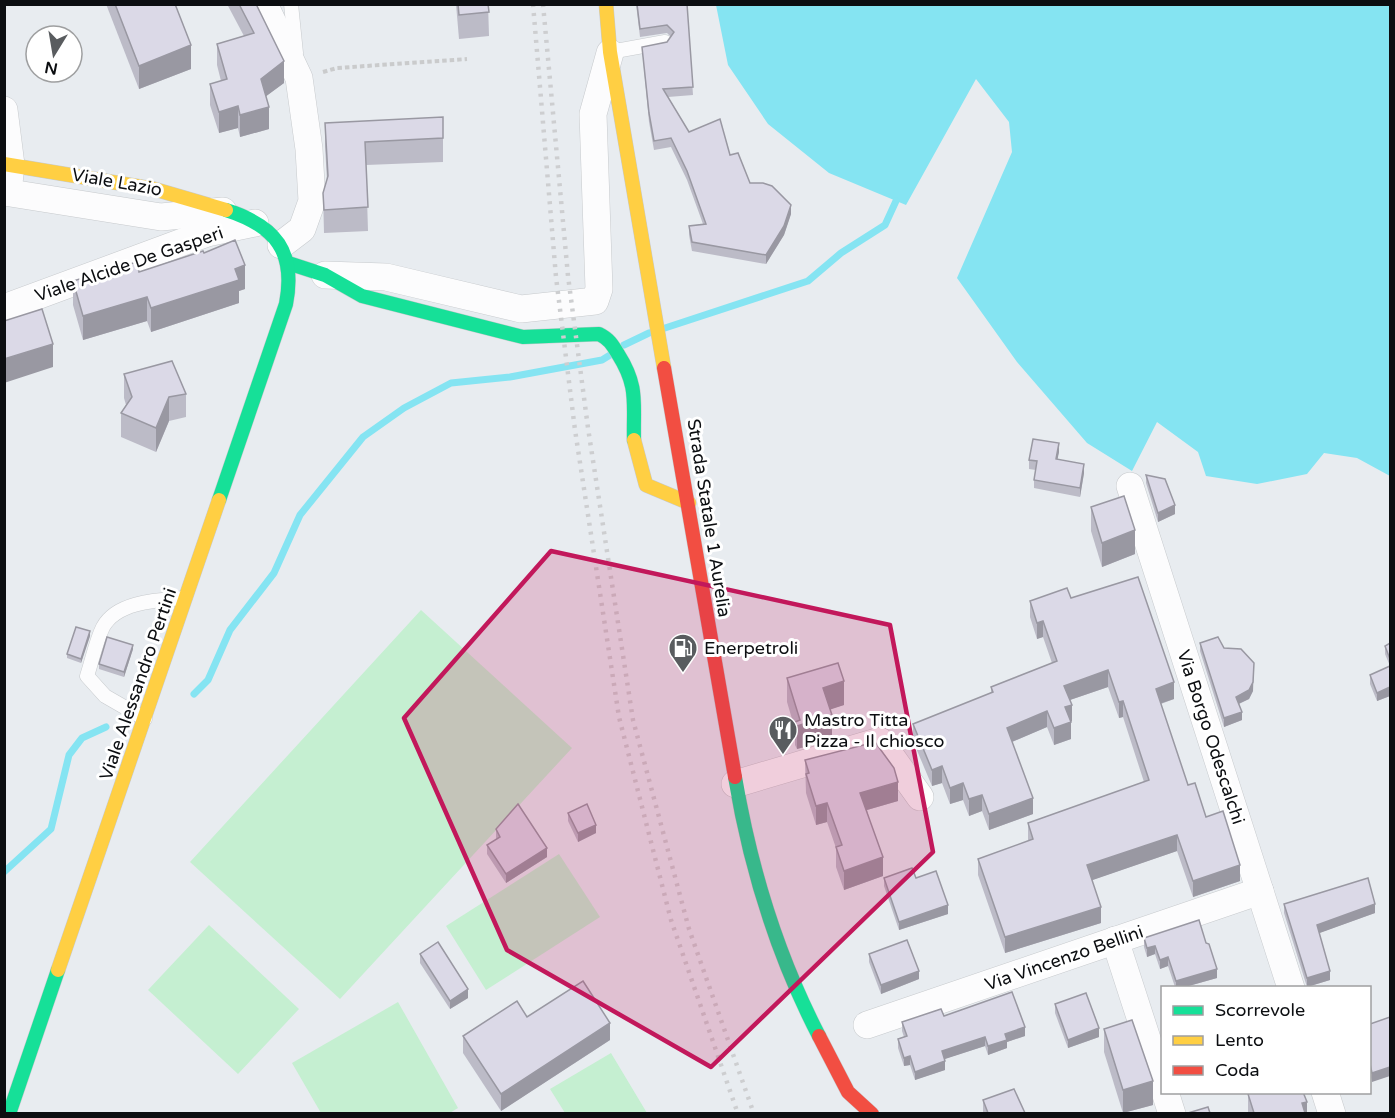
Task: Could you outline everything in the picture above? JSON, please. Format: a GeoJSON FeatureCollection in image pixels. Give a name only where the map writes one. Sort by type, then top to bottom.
{"type":"FeatureCollection","features":[{"type":"Feature","properties":{"kind":"street","name":"Strada Statale 1 Aurelia"},"geometry":{"type":"LineString","coordinates":[[606,4],[610,52],[746,841],[771,921],[808,1017],[848,1092]]}},
{"type":"Feature","properties":{"kind":"street"},"geometry":{"type":"LineString","coordinates":[[279,6],[299,78],[309,149],[312,201],[302,229],[285,254]]}},
{"type":"Feature","properties":{"kind":"street"},"geometry":{"type":"LineString","coordinates":[[325,275],[386,277],[521,309],[595,301],[599,289],[593,114],[610,52]]}},
{"type":"Feature","properties":{"kind":"street"},"geometry":{"type":"LineString","coordinates":[[4,110],[8,164],[6,192]]}},
{"type":"Feature","properties":{"kind":"street","name":"Viale Lazio"},"geometry":{"type":"LineString","coordinates":[[8,164],[166,190],[228,210],[255,223]]}},
{"type":"Feature","properties":{"kind":"street","name":"Viale Lazio"},"geometry":{"type":"LineString","coordinates":[[6,192],[162,217],[228,210]]}},
{"type":"Feature","properties":{"kind":"street"},"geometry":{"type":"LineString","coordinates":[[255,223],[272,234],[285,254],[362,296],[523,337],[550,338],[599,334],[609,339],[631,375],[634,387],[634,440],[646,485],[689,503]]}},
{"type":"Feature","properties":{"kind":"street","name":"Viale Alcide De Gasperi"},"geometry":{"type":"LineString","coordinates":[[4,308],[207,233],[255,223]]}},
{"type":"Feature","properties":{"kind":"street","name":"Viale Alessandro Pertini"},"geometry":{"type":"LineString","coordinates":[[9,1113],[286,304],[290,284],[285,254]]}},
{"type":"Feature","properties":{"kind":"street","name":"Via Borgo Odescalchi"},"geometry":{"type":"LineString","coordinates":[[1130,486],[1291,986]]}},
{"type":"Feature","properties":{"kind":"street"},"geometry":{"type":"LineString","coordinates":[[735,784],[880,741],[920,797]]}},
{"type":"Feature","properties":{"kind":"street","name":"Via Vincenzo Bellini"},"geometry":{"type":"LineString","coordinates":[[867,1025],[1260,891]]}},
{"type":"Feature","properties":{"kind":"street"},"geometry":{"type":"LineString","coordinates":[[1115,940],[1161,1082]]}},
{"type":"Feature","properties":{"kind":"street"},"geometry":{"type":"LineString","coordinates":[[848,1092],[854,1113]]}},
{"type":"Feature","properties":{"kind":"street"},"geometry":{"type":"LineString","coordinates":[[848,1092],[872,1113]]}},
{"type":"Feature","properties":{"kind":"street"},"geometry":{"type":"LineString","coordinates":[[1166,1094],[1172,1113]]}},
{"type":"Feature","properties":{"kind":"street"},"geometry":{"type":"LineString","coordinates":[[1326,1094],[1332,1113]]}},
{"type":"Feature","properties":{"kind":"lane"},"geometry":{"type":"LineString","coordinates":[[610,52],[665,42]]}},
{"type":"Feature","properties":{"kind":"lane"},"geometry":{"type":"LineString","coordinates":[[145,718],[105,696],[87,676],[104,626],[120,610],[155,600],[186,598]]}},
{"type":"Feature","properties":{"kind":"path"},"geometry":{"type":"LineString","coordinates":[[299,78],[337,68],[467,59]]}},
{"type":"Feature","properties":{"kind":"highlighted area"},"geometry":{"type":"Polygon","coordinates":[[[551,551],[890,625],[933,852],[711,1067],[507,950],[404,718],[551,551]]]}},
{"type":"Feature","properties":{"kind":"green space"},"geometry":{"type":"Polygon","coordinates":[[[421,610],[572,748],[340,999],[190,862],[421,610]]]}},
{"type":"Feature","properties":{"kind":"green space"},"geometry":{"type":"Polygon","coordinates":[[[559,854],[600,917],[486,990],[446,926],[559,854]]]}},
{"type":"Feature","properties":{"kind":"green space"},"geometry":{"type":"Polygon","coordinates":[[[209,925],[299,1009],[238,1074],[148,990],[209,925]]]}},
{"type":"Feature","properties":{"kind":"green space"},"geometry":{"type":"Polygon","coordinates":[[[398,1002],[458,1108],[448,1114],[321,1113],[292,1063],[398,1002]]]}},
{"type":"Feature","properties":{"kind":"green space"},"geometry":{"type":"Polygon","coordinates":[[[611,1053],[647,1113],[565,1113],[550,1089],[611,1053]]]}},
{"type":"Feature","properties":{"kind":"water"},"geometry":{"type":"Polygon","coordinates":[[[716,5],[1390,5],[1390,476],[1357,458],[1324,453],[1307,474],[1257,484],[1206,476],[1198,452],[1157,422],[1132,471],[1087,443],[1017,362],[957,278],[1012,152],[1009,122],[976,79],[906,205],[829,173],[768,124],[728,65],[716,5]]]}},
{"type":"Feature","properties":{"kind":"building"},"geometry":{"type":"Polygon","coordinates":[[[115,4],[175,4],[191,45],[139,66],[115,4]]]}},
{"type":"Feature","properties":{"kind":"building"},"geometry":{"type":"Polygon","coordinates":[[[239,4],[256,4],[284,61],[261,79],[269,107],[240,115],[238,106],[219,112],[210,84],[227,79],[217,44],[254,33],[239,4]]]}},
{"type":"Feature","properties":{"kind":"building"},"geometry":{"type":"Polygon","coordinates":[[[458,4],[488,4],[489,12],[459,15],[458,4]]]}},
{"type":"Feature","properties":{"kind":"building"},"geometry":{"type":"Polygon","coordinates":[[[637,4],[687,4],[693,87],[663,89],[689,132],[720,119],[730,155],[738,153],[750,183],[772,186],[791,205],[784,226],[766,255],[692,242],[689,226],[706,224],[687,171],[671,138],[654,141],[642,47],[667,42],[674,32],[667,25],[640,29],[637,4]]]}},
{"type":"Feature","properties":{"kind":"building"},"geometry":{"type":"Polygon","coordinates":[[[443,117],[443,138],[365,142],[368,207],[324,210],[323,193],[328,176],[325,123],[443,117]]]}},
{"type":"Feature","properties":{"kind":"building"},"geometry":{"type":"Polygon","coordinates":[[[235,240],[245,265],[235,269],[239,280],[151,308],[147,297],[83,316],[73,281],[137,262],[139,272],[203,251],[204,253],[235,240]]]}},
{"type":"Feature","properties":{"kind":"building"},"geometry":{"type":"Polygon","coordinates":[[[42,309],[53,344],[4,359],[4,321],[42,309]]]}},
{"type":"Feature","properties":{"kind":"building"},"geometry":{"type":"Polygon","coordinates":[[[172,361],[186,394],[169,397],[156,428],[121,413],[132,397],[124,374],[172,361]]]}},
{"type":"Feature","properties":{"kind":"building"},"geometry":{"type":"Polygon","coordinates":[[[1033,439],[1059,443],[1056,459],[1084,464],[1080,488],[1034,480],[1037,461],[1029,460],[1033,439]]]}},
{"type":"Feature","properties":{"kind":"building"},"geometry":{"type":"Polygon","coordinates":[[[1146,475],[1165,479],[1175,505],[1158,513],[1146,475]]]}},
{"type":"Feature","properties":{"kind":"building"},"geometry":{"type":"Polygon","coordinates":[[[1124,496],[1135,530],[1102,543],[1091,507],[1124,496]]]}},
{"type":"Feature","properties":{"kind":"building"},"geometry":{"type":"Polygon","coordinates":[[[1138,577],[1174,682],[1156,689],[1188,785],[1195,783],[1206,817],[1223,811],[1240,865],[1193,881],[1177,835],[1087,865],[1101,907],[1005,937],[978,859],[1033,839],[1028,823],[1149,780],[1123,701],[1119,702],[1108,670],[1064,686],[1072,705],[1065,707],[1071,722],[1054,728],[1047,711],[1007,728],[1033,798],[989,814],[982,795],[969,799],[963,783],[950,788],[942,766],[932,770],[913,724],[993,692],[991,687],[1057,661],[1043,621],[1037,623],[1030,601],[1067,588],[1071,598],[1138,577]]]}},
{"type":"Feature","properties":{"kind":"building"},"geometry":{"type":"Polygon","coordinates":[[[76,627],[90,631],[81,659],[67,654],[76,627]]]}},
{"type":"Feature","properties":{"kind":"building"},"geometry":{"type":"Polygon","coordinates":[[[107,637],[133,645],[124,672],[99,664],[107,637]]]}},
{"type":"Feature","properties":{"kind":"building"},"geometry":{"type":"Polygon","coordinates":[[[1218,637],[1224,648],[1241,649],[1254,663],[1253,682],[1249,690],[1236,697],[1242,712],[1224,718],[1200,643],[1218,637]]]}},
{"type":"Feature","properties":{"kind":"building"},"geometry":{"type":"Polygon","coordinates":[[[1390,643],[1390,659],[1385,646],[1390,643]]]}},
{"type":"Feature","properties":{"kind":"building"},"geometry":{"type":"Polygon","coordinates":[[[838,663],[844,681],[823,688],[832,715],[797,726],[795,722],[800,720],[787,678],[838,663]]]}},
{"type":"Feature","properties":{"kind":"building"},"geometry":{"type":"Polygon","coordinates":[[[1390,666],[1390,687],[1377,693],[1370,675],[1390,666]]]}},
{"type":"Feature","properties":{"kind":"building"},"geometry":{"type":"Polygon","coordinates":[[[875,742],[894,768],[898,782],[860,793],[883,857],[844,871],[836,847],[842,845],[827,803],[816,806],[806,774],[809,773],[805,760],[875,742]]]}},
{"type":"Feature","properties":{"kind":"building"},"geometry":{"type":"Polygon","coordinates":[[[518,804],[547,848],[506,874],[487,845],[500,837],[496,829],[518,804]]]}},
{"type":"Feature","properties":{"kind":"building"},"geometry":{"type":"Polygon","coordinates":[[[587,804],[596,825],[578,833],[568,813],[587,804]]]}},
{"type":"Feature","properties":{"kind":"building"},"geometry":{"type":"Polygon","coordinates":[[[912,868],[916,878],[936,871],[948,905],[899,922],[884,878],[912,868]]]}},
{"type":"Feature","properties":{"kind":"building"},"geometry":{"type":"Polygon","coordinates":[[[1368,878],[1375,904],[1317,925],[1330,971],[1307,978],[1284,904],[1368,878]]]}},
{"type":"Feature","properties":{"kind":"building"},"geometry":{"type":"Polygon","coordinates":[[[1199,920],[1217,969],[1176,981],[1168,957],[1160,960],[1155,946],[1147,948],[1144,938],[1199,920]]]}},
{"type":"Feature","properties":{"kind":"building"},"geometry":{"type":"Polygon","coordinates":[[[907,940],[919,971],[881,985],[869,954],[907,940]]]}},
{"type":"Feature","properties":{"kind":"building"},"geometry":{"type":"Polygon","coordinates":[[[438,942],[468,989],[450,1001],[420,954],[438,942]]]}},
{"type":"Feature","properties":{"kind":"building"},"geometry":{"type":"Polygon","coordinates":[[[583,981],[610,1023],[501,1094],[463,1036],[517,1001],[527,1017],[583,981]]]}},
{"type":"Feature","properties":{"kind":"building"},"geometry":{"type":"Polygon","coordinates":[[[1012,992],[1025,1027],[1005,1034],[1007,1040],[988,1046],[985,1037],[942,1051],[945,1061],[915,1072],[910,1056],[904,1058],[898,1039],[907,1036],[902,1022],[941,1009],[944,1016],[1012,992]]]}},
{"type":"Feature","properties":{"kind":"building"},"geometry":{"type":"Polygon","coordinates":[[[1086,993],[1099,1028],[1068,1040],[1055,1004],[1086,993]]]}},
{"type":"Feature","properties":{"kind":"building"},"geometry":{"type":"Polygon","coordinates":[[[1390,1017],[1390,1067],[1372,1073],[1371,1068],[1371,1024],[1390,1017]]]}},
{"type":"Feature","properties":{"kind":"building"},"geometry":{"type":"Polygon","coordinates":[[[1132,1020],[1153,1081],[1123,1090],[1104,1029],[1132,1020]]]}},
{"type":"Feature","properties":{"kind":"building"},"geometry":{"type":"Polygon","coordinates":[[[1014,1089],[1025,1113],[988,1113],[983,1100],[1014,1089]]]}},
{"type":"Feature","properties":{"kind":"building"},"geometry":{"type":"Polygon","coordinates":[[[1248,1094],[1304,1094],[1307,1102],[1302,1103],[1305,1113],[1254,1113],[1248,1094]]]}},
{"type":"Feature","properties":{"kind":"building"},"geometry":{"type":"Polygon","coordinates":[[[1208,1107],[1210,1113],[1188,1113],[1208,1107]]]}},
{"type":"Feature","properties":{"kind":"waterway"},"geometry":{"type":"LineString","coordinates":[[665,328],[808,281],[841,253],[885,225],[896,201]]}},
{"type":"Feature","properties":{"kind":"waterway"},"geometry":{"type":"LineString","coordinates":[[624,345],[649,333]]}},
{"type":"Feature","properties":{"kind":"waterway"},"geometry":{"type":"LineString","coordinates":[[194,694],[208,680],[230,630],[274,573],[300,515],[363,437],[404,408],[451,383],[510,377],[602,360],[610,355]]}},
{"type":"Feature","properties":{"kind":"waterway"},"geometry":{"type":"LineString","coordinates":[[4,872],[51,829],[69,755],[82,738],[106,727]]}},
{"type":"Feature","properties":{"kind":"railway"},"geometry":{"type":"LineString","coordinates":[[533,4],[556,277],[575,430],[619,717],[671,920],[738,1114]]}},
{"type":"Feature","properties":{"kind":"railway"},"geometry":{"type":"LineString","coordinates":[[543,4],[568,276],[588,428],[633,720],[689,929],[754,1114]]}},
{"type":"Feature","properties":{"kind":"traffic: fast"},"geometry":{"type":"LineString","coordinates":[[219,500],[286,304],[288,286],[285,256],[270,233],[243,216],[226,210]]}},
{"type":"Feature","properties":{"kind":"traffic: fast"},"geometry":{"type":"LineString","coordinates":[[288,263],[325,275],[362,296],[523,337],[599,334],[612,345],[629,376],[634,396],[634,440]]}},
{"type":"Feature","properties":{"kind":"traffic: fast"},"geometry":{"type":"LineString","coordinates":[[735,777],[749,844],[767,910],[790,974],[819,1036]]}},
{"type":"Feature","properties":{"kind":"traffic: fast"},"geometry":{"type":"LineString","coordinates":[[9,1114],[58,970]]}},
{"type":"Feature","properties":{"kind":"traffic: slow"},"geometry":{"type":"LineString","coordinates":[[606,4],[610,52],[664,368]]}},
{"type":"Feature","properties":{"kind":"traffic: slow"},"geometry":{"type":"LineString","coordinates":[[4,164],[154,189],[226,210]]}},
{"type":"Feature","properties":{"kind":"traffic: slow"},"geometry":{"type":"LineString","coordinates":[[634,440],[646,485],[689,503]]}},
{"type":"Feature","properties":{"kind":"traffic: slow"},"geometry":{"type":"LineString","coordinates":[[58,970],[219,500]]}},
{"type":"Feature","properties":{"kind":"traffic: jam"},"geometry":{"type":"LineString","coordinates":[[664,368],[735,777]]}},
{"type":"Feature","properties":{"kind":"traffic: jam"},"geometry":{"type":"LineString","coordinates":[[819,1036],[848,1092],[872,1114]]}},
{"type":"Feature","properties":{"kind":"place","name":"Enerpetroli"},"geometry":{"type":"Point","coordinates":[683,674]}},
{"type":"Feature","properties":{"kind":"place","name":"Mastro Titta Pizza - Il chiosco"},"geometry":{"type":"Point","coordinates":[783,756]}}]}
